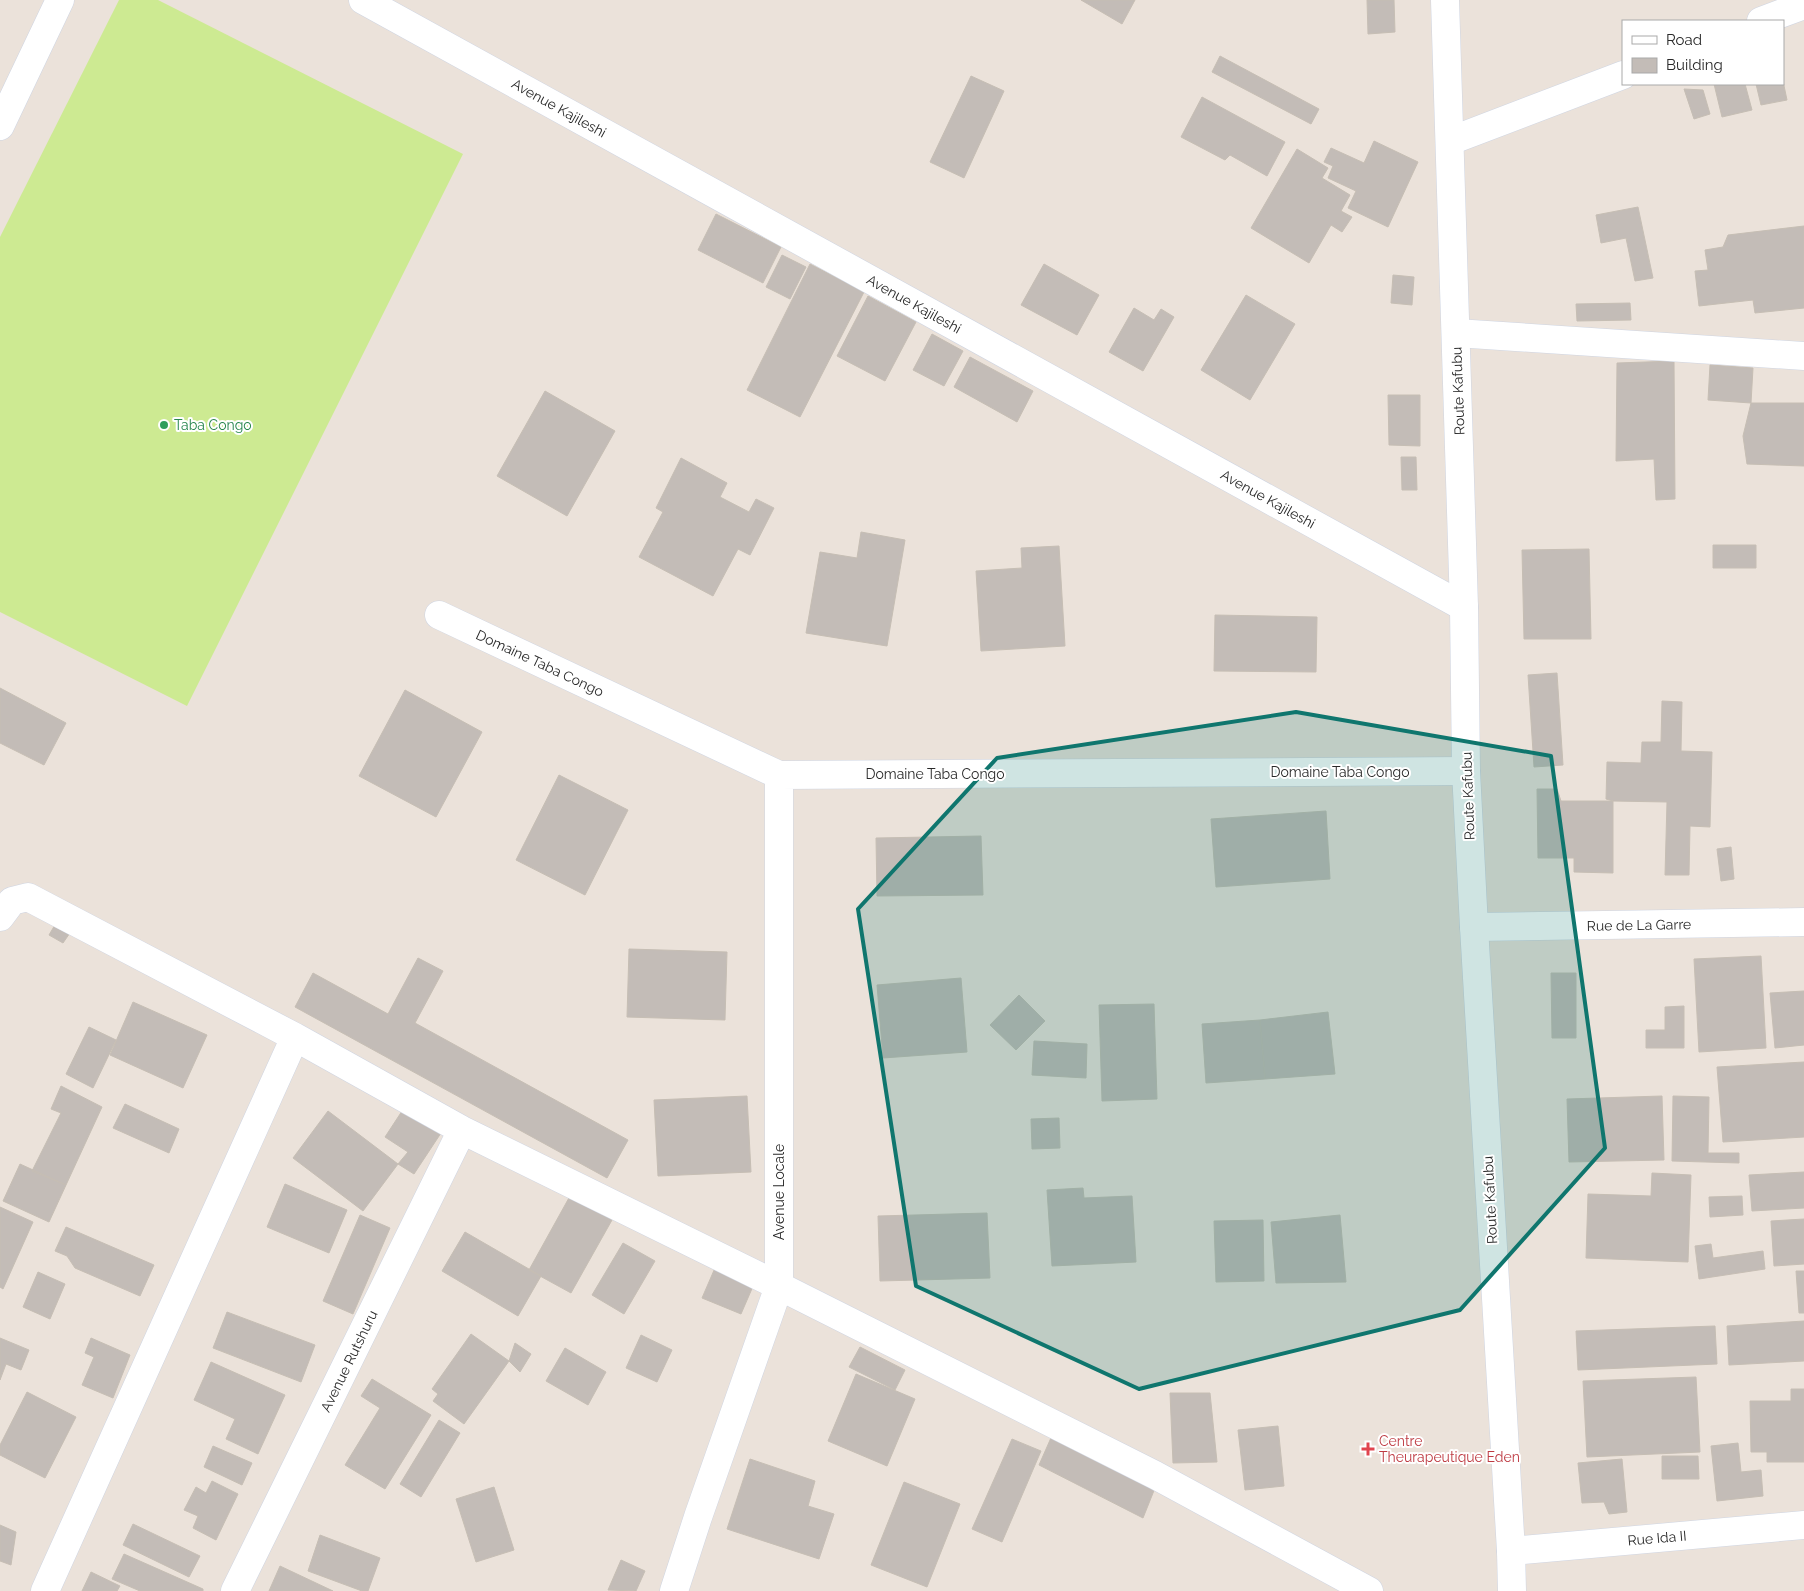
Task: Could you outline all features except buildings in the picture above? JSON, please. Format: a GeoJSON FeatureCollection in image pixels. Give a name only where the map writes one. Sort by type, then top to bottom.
{"type":"FeatureCollection","features":[{"type":"Feature","properties":{"kind":"street"},"geometry":{"type":"LineString","coordinates":[[0,126],[60,0]]}},
{"type":"Feature","properties":{"kind":"street","name":"Avenue Kajileshi"},"geometry":{"type":"LineString","coordinates":[[363,0],[1464,607]]}},
{"type":"Feature","properties":{"kind":"street","name":"Route Kafubu"},"geometry":{"type":"LineString","coordinates":[[1445,0],[1464,607],[1466,772],[1512,1591]]}},
{"type":"Feature","properties":{"kind":"street"},"geometry":{"type":"LineString","coordinates":[[1764,20],[1804,5]]}},
{"type":"Feature","properties":{"kind":"street"},"geometry":{"type":"LineString","coordinates":[[1450,142],[1622,75]]}},
{"type":"Feature","properties":{"kind":"street"},"geometry":{"type":"LineString","coordinates":[[1456,333],[1804,356]]}},
{"type":"Feature","properties":{"kind":"street","name":"Domaine Taba Congo"},"geometry":{"type":"LineString","coordinates":[[439,615],[779,775],[1466,772]]}},
{"type":"Feature","properties":{"kind":"street","name":"Avenue Locale"},"geometry":{"type":"LineString","coordinates":[[674,1591],[698,1517],[780,1286],[779,775]]}},
{"type":"Feature","properties":{"kind":"street"},"geometry":{"type":"LineString","coordinates":[[0,917],[12,901],[28,897],[294,1037],[462,1130],[780,1286],[1155,1475],[1369,1591]]}},
{"type":"Feature","properties":{"kind":"street","name":"Rue de La Garre"},"geometry":{"type":"LineString","coordinates":[[1474,927],[1804,922]]}},
{"type":"Feature","properties":{"kind":"street"},"geometry":{"type":"LineString","coordinates":[[45,1591],[294,1037]]}},
{"type":"Feature","properties":{"kind":"street","name":"Avenue Rutshuru"},"geometry":{"type":"LineString","coordinates":[[235,1591],[462,1130]]}},
{"type":"Feature","properties":{"kind":"street","name":"Rue Ida II"},"geometry":{"type":"LineString","coordinates":[[1511,1551],[1804,1525]]}},
{"type":"Feature","properties":{"kind":"highlighted area"},"geometry":{"type":"Polygon","coordinates":[[[1296,712],[1551,756],[1605,1148],[1460,1310],[1139,1389],[916,1286],[858,909],[997,758],[1296,712]]]}},
{"type":"Feature","properties":{"kind":"green space","name":"Taba Congo"},"geometry":{"type":"Polygon","coordinates":[[[119,0],[158,0],[463,154],[187,706],[0,612],[0,237],[119,0]]]}},
{"type":"Feature","properties":{"kind":"place","name":"Taba Congo"},"geometry":{"type":"Point","coordinates":[164,425]}},
{"type":"Feature","properties":{"kind":"place","name":"Centre Theurapeutique Eden"},"geometry":{"type":"Point","coordinates":[1368,1449]}}]}
